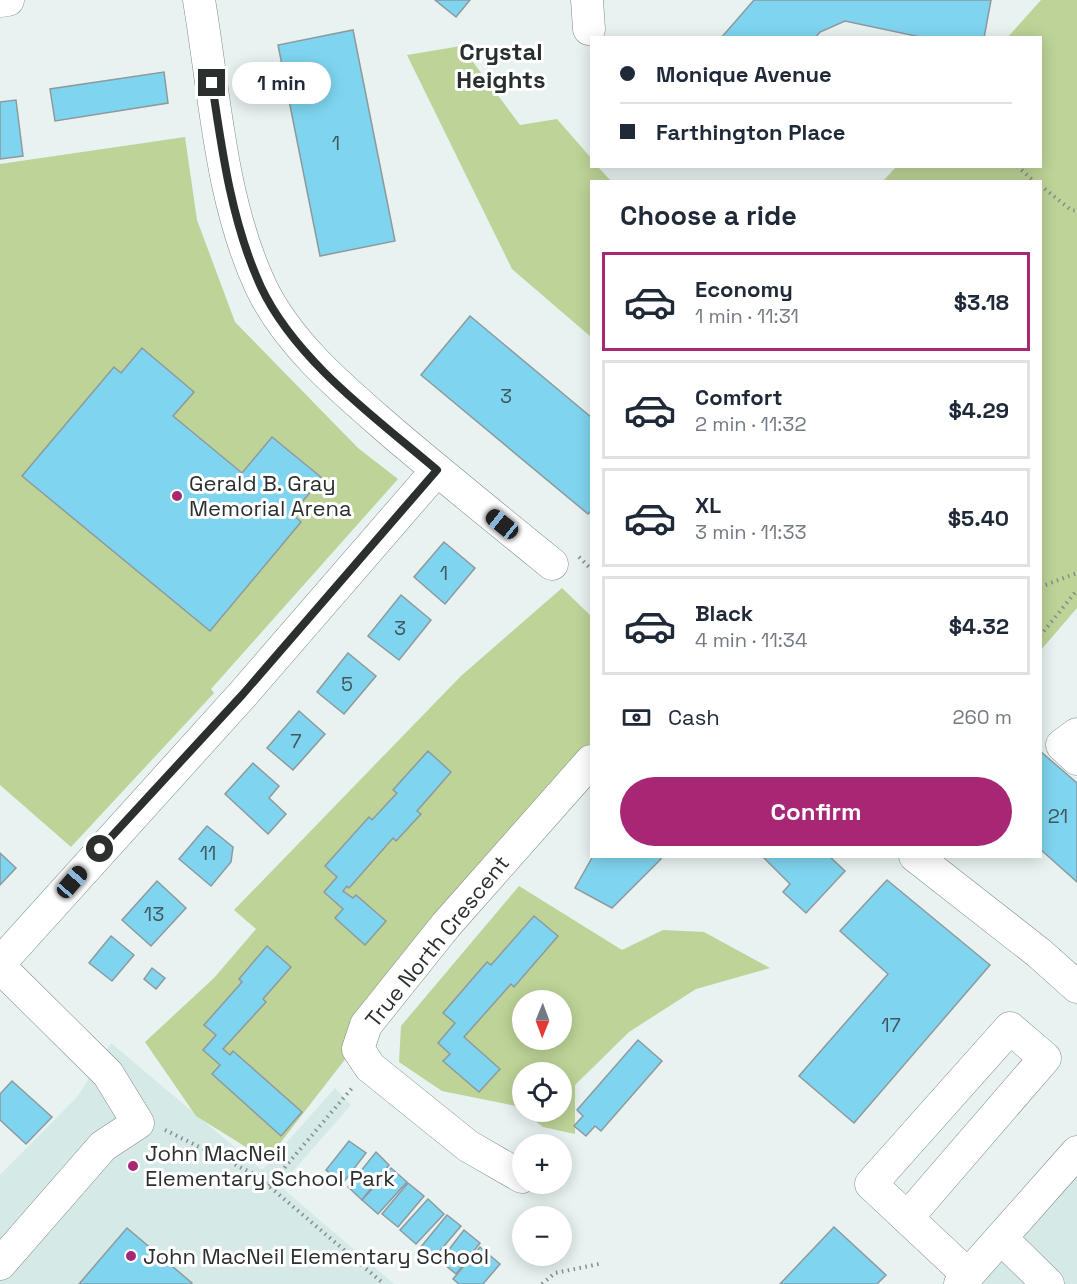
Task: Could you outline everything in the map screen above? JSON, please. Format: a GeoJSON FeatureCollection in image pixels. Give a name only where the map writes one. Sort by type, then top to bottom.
{"type":"FeatureCollection","features":[{"type":"Feature","properties":{"kind":"street"},"geometry":{"type":"LineString","coordinates":[[0,1],[8,0]]}},
{"type":"Feature","properties":{"kind":"street"},"geometry":{"type":"LineString","coordinates":[[199,0],[226,170],[242,234],[262,288],[290,332],[331,379],[552,564]]}},
{"type":"Feature","properties":{"kind":"street"},"geometry":{"type":"LineString","coordinates":[[0,1264],[103,1146],[138,1123],[108,1074],[0,965],[243,694],[437,470]]}},
{"type":"Feature","properties":{"kind":"street"},"geometry":{"type":"LineString","coordinates":[[1077,734],[1062,745],[1077,759]]}},
{"type":"Feature","properties":{"kind":"street","name":"True North Crescent"},"geometry":{"type":"LineString","coordinates":[[370,1067],[358,1049],[366,1024],[446,925],[590,762]]}},
{"type":"Feature","properties":{"kind":"street"},"geometry":{"type":"LineString","coordinates":[[918,858],[1039,953],[1077,987]]}},
{"type":"Feature","properties":{"kind":"street"},"geometry":{"type":"LineString","coordinates":[[907,1218],[1045,1058],[1010,1028],[871,1184],[907,1218],[964,1280],[1077,1152]]}},
{"type":"Feature","properties":{"kind":"street"},"geometry":{"type":"LineString","coordinates":[[370,1067],[468,1146],[512,1172]]}},
{"type":"Feature","properties":{"kind":"street"},"geometry":{"type":"LineString","coordinates":[[1001,1238],[1048,1284]]}},
{"type":"Feature","properties":{"kind":"path"},"geometry":{"type":"LineString","coordinates":[[1019,168],[1033,180]]}},
{"type":"Feature","properties":{"kind":"path"},"geometry":{"type":"LineString","coordinates":[[1042,187],[1071,210],[1077,211]]}},
{"type":"Feature","properties":{"kind":"path"},"geometry":{"type":"LineString","coordinates":[[1042,586],[1077,573]]}},
{"type":"Feature","properties":{"kind":"path"},"geometry":{"type":"LineString","coordinates":[[1042,634],[1077,590]]}},
{"type":"Feature","properties":{"kind":"path"},"geometry":{"type":"LineString","coordinates":[[269,1186],[370,1067]]}},
{"type":"Feature","properties":{"kind":"path"},"geometry":{"type":"LineString","coordinates":[[138,1123],[174,1133],[256,1174],[384,1284]]}},
{"type":"Feature","properties":{"kind":"path"},"geometry":{"type":"LineString","coordinates":[[542,1284],[555,1273],[599,1264]]}},
{"type":"Feature","properties":{"kind":"shaded area","name":"John MacNeil Elementary School Park"},"geometry":{"type":"Polygon","coordinates":[[[111,1043],[262,1170],[335,1088],[351,1105],[280,1186],[394,1284],[0,1284],[0,1175],[77,1097],[111,1043]]]}},
{"type":"Feature","properties":{"kind":"shaded area"},"geometry":{"type":"Polygon","coordinates":[[[1077,1143],[1077,1284],[949,1284],[1077,1143]]]}},
{"type":"Feature","properties":{"kind":"green space"},"geometry":{"type":"Polygon","coordinates":[[[1041,0],[1077,0],[1077,608],[1042,649],[1042,180],[884,180],[895,168],[1042,168],[1042,36],[1009,36],[1041,0]]]}},
{"type":"Feature","properties":{"kind":"green space"},"geometry":{"type":"Polygon","coordinates":[[[461,46],[520,125],[557,119],[590,157],[590,168],[599,168],[610,180],[590,180],[590,336],[512,269],[407,55],[461,46]]]}},
{"type":"Feature","properties":{"kind":"green space"},"geometry":{"type":"Polygon","coordinates":[[[185,137],[197,220],[235,322],[358,448],[398,479],[211,689],[214,693],[71,847],[0,785],[0,164],[185,137]]]}},
{"type":"Feature","properties":{"kind":"green space"},"geometry":{"type":"Polygon","coordinates":[[[562,588],[590,615],[590,743],[267,1160],[196,1116],[145,1042],[214,978],[256,929],[234,910],[461,676],[562,588]]]}},
{"type":"Feature","properties":{"kind":"green space"},"geometry":{"type":"Polygon","coordinates":[[[519,886],[622,950],[663,930],[704,932],[770,968],[696,989],[629,1032],[575,1085],[575,1134],[543,1127],[536,1122],[572,1122],[572,1062],[512,1062],[512,1105],[442,1091],[399,1062],[401,1026],[519,886]]]}},
{"type":"Feature","properties":{"kind":"building"},"geometry":{"type":"Polygon","coordinates":[[[435,0],[470,0],[456,17],[435,0]]]}},
{"type":"Feature","properties":{"kind":"building"},"geometry":{"type":"Polygon","coordinates":[[[754,0],[991,0],[984,36],[916,36],[845,21],[820,32],[817,36],[723,36],[754,0]]]}},
{"type":"Feature","properties":{"kind":"building"},"geometry":{"type":"Polygon","coordinates":[[[353,30],[395,241],[320,256],[278,45],[353,30]]]}},
{"type":"Feature","properties":{"kind":"building"},"geometry":{"type":"Polygon","coordinates":[[[164,72],[168,103],[55,121],[50,89],[164,72]]]}},
{"type":"Feature","properties":{"kind":"building"},"geometry":{"type":"Polygon","coordinates":[[[16,100],[23,156],[0,159],[0,102],[16,100]]]}},
{"type":"Feature","properties":{"kind":"building"},"geometry":{"type":"Polygon","coordinates":[[[470,316],[590,416],[590,512],[588,514],[421,375],[470,316]]]}},
{"type":"Feature","properties":{"kind":"building","name":"Gerald B. Gray Memorial Arena"},"geometry":{"type":"Polygon","coordinates":[[[142,348],[194,392],[173,416],[242,473],[272,437],[322,478],[292,514],[301,522],[210,631],[22,476],[114,367],[121,373],[142,348]]]}},
{"type":"Feature","properties":{"kind":"building"},"geometry":{"type":"Polygon","coordinates":[[[444,542],[475,568],[445,604],[414,577],[444,542]]]}},
{"type":"Feature","properties":{"kind":"building"},"geometry":{"type":"Polygon","coordinates":[[[401,595],[431,620],[399,660],[368,636],[401,595]]]}},
{"type":"Feature","properties":{"kind":"building"},"geometry":{"type":"Polygon","coordinates":[[[348,653],[376,676],[344,714],[317,692],[348,653]]]}},
{"type":"Feature","properties":{"kind":"building"},"geometry":{"type":"Polygon","coordinates":[[[299,711],[325,734],[293,770],[267,748],[299,711]]]}},
{"type":"Feature","properties":{"kind":"building"},"geometry":{"type":"Polygon","coordinates":[[[428,751],[451,772],[417,811],[421,814],[396,841],[393,838],[349,888],[347,886],[343,891],[353,898],[356,895],[386,921],[365,945],[335,918],[343,909],[324,892],[337,877],[325,866],[369,817],[372,820],[397,793],[393,790],[428,751]]]}},
{"type":"Feature","properties":{"kind":"building"},"geometry":{"type":"Polygon","coordinates":[[[1042,753],[1077,783],[1077,882],[1042,851],[1042,753]]]}},
{"type":"Feature","properties":{"kind":"building"},"geometry":{"type":"Polygon","coordinates":[[[253,763],[279,786],[269,798],[286,814],[268,834],[225,794],[253,763]]]}},
{"type":"Feature","properties":{"kind":"building"},"geometry":{"type":"Polygon","coordinates":[[[207,826],[233,847],[231,862],[211,886],[179,859],[207,826]]]}},
{"type":"Feature","properties":{"kind":"building"},"geometry":{"type":"Polygon","coordinates":[[[0,853],[16,868],[0,885],[0,853]]]}},
{"type":"Feature","properties":{"kind":"building"},"geometry":{"type":"Polygon","coordinates":[[[592,858],[661,858],[612,908],[575,888],[592,858]]]}},
{"type":"Feature","properties":{"kind":"building"},"geometry":{"type":"Polygon","coordinates":[[[764,858],[831,858],[845,871],[806,913],[783,892],[790,884],[764,858]]]}},
{"type":"Feature","properties":{"kind":"building"},"geometry":{"type":"Polygon","coordinates":[[[887,880],[990,965],[854,1123],[799,1076],[888,974],[840,931],[887,880]]]}},
{"type":"Feature","properties":{"kind":"building"},"geometry":{"type":"Polygon","coordinates":[[[157,881],[186,908],[151,946],[122,920],[157,881]]]}},
{"type":"Feature","properties":{"kind":"building"},"geometry":{"type":"Polygon","coordinates":[[[534,916],[558,936],[514,987],[511,984],[464,1037],[500,1069],[479,1092],[443,1061],[450,1054],[438,1043],[455,1023],[443,1013],[487,962],[491,965],[534,916]]]}},
{"type":"Feature","properties":{"kind":"building"},"geometry":{"type":"Polygon","coordinates":[[[111,936],[134,955],[112,981],[89,963],[111,936]]]}},
{"type":"Feature","properties":{"kind":"building"},"geometry":{"type":"Polygon","coordinates":[[[267,946],[291,967],[263,999],[266,1002],[223,1049],[230,1055],[233,1051],[302,1112],[281,1136],[212,1074],[220,1065],[203,1050],[216,1035],[204,1025],[242,982],[239,979],[267,946]]]}},
{"type":"Feature","properties":{"kind":"building"},"geometry":{"type":"Polygon","coordinates":[[[152,968],[165,978],[156,989],[144,979],[152,968]]]}},
{"type":"Feature","properties":{"kind":"building"},"geometry":{"type":"Polygon","coordinates":[[[638,1040],[662,1061],[601,1131],[595,1126],[586,1136],[574,1126],[583,1116],[577,1110],[638,1040]]]}},
{"type":"Feature","properties":{"kind":"building"},"geometry":{"type":"Polygon","coordinates":[[[12,1081],[52,1117],[26,1144],[0,1120],[0,1094],[12,1081]]]}},
{"type":"Feature","properties":{"kind":"building"},"geometry":{"type":"Polygon","coordinates":[[[349,1141],[366,1153],[343,1183],[326,1170],[349,1141]]]}},
{"type":"Feature","properties":{"kind":"building"},"geometry":{"type":"Polygon","coordinates":[[[376,1152],[389,1165],[362,1200],[348,1187],[376,1152]]]}},
{"type":"Feature","properties":{"kind":"building"},"geometry":{"type":"Polygon","coordinates":[[[391,1168],[407,1182],[378,1214],[362,1200],[391,1168]]]}},
{"type":"Feature","properties":{"kind":"building"},"geometry":{"type":"Polygon","coordinates":[[[408,1183],[424,1196],[398,1227],[382,1214],[408,1183]]]}},
{"type":"Feature","properties":{"kind":"building"},"geometry":{"type":"Polygon","coordinates":[[[428,1199],[444,1214],[416,1244],[400,1230],[428,1199]]]}},
{"type":"Feature","properties":{"kind":"building"},"geometry":{"type":"Polygon","coordinates":[[[447,1215],[461,1226],[433,1259],[420,1248],[447,1215]]]}},
{"type":"Feature","properties":{"kind":"building"},"geometry":{"type":"Polygon","coordinates":[[[834,1227],[886,1275],[877,1284],[780,1284],[834,1227]]]}},
{"type":"Feature","properties":{"kind":"building","name":"John MacNeil Elementary School"},"geometry":{"type":"Polygon","coordinates":[[[127,1228],[192,1283],[79,1284],[127,1228]]]}},
{"type":"Feature","properties":{"kind":"building"},"geometry":{"type":"Polygon","coordinates":[[[464,1230],[480,1243],[456,1274],[440,1261],[464,1230]]]}},
{"type":"Feature","properties":{"kind":"building"},"geometry":{"type":"Polygon","coordinates":[[[480,1247],[500,1264],[483,1284],[459,1284],[453,1279],[480,1247]]]}},
{"type":"Feature","properties":{"kind":"place","name":"Gerald B. Gray Memorial Arena"},"geometry":{"type":"Point","coordinates":[177,496]}},
{"type":"Feature","properties":{"kind":"place","name":"John MacNeil Elementary School Park"},"geometry":{"type":"Point","coordinates":[133,1166]}},
{"type":"Feature","properties":{"kind":"place","name":"John MacNeil Elementary School"},"geometry":{"type":"Point","coordinates":[131,1256]}},
{"type":"Feature","properties":{"kind":"district","name":"Crystal Heights"},"geometry":{"type":"Point","coordinates":[501,66]}},
{"type":"Feature","properties":{"kind":"route"},"geometry":{"type":"LineString","coordinates":[[100,849],[243,694],[437,470],[331,379],[290,332],[262,288],[242,234],[226,170],[212,83]]}}]}
